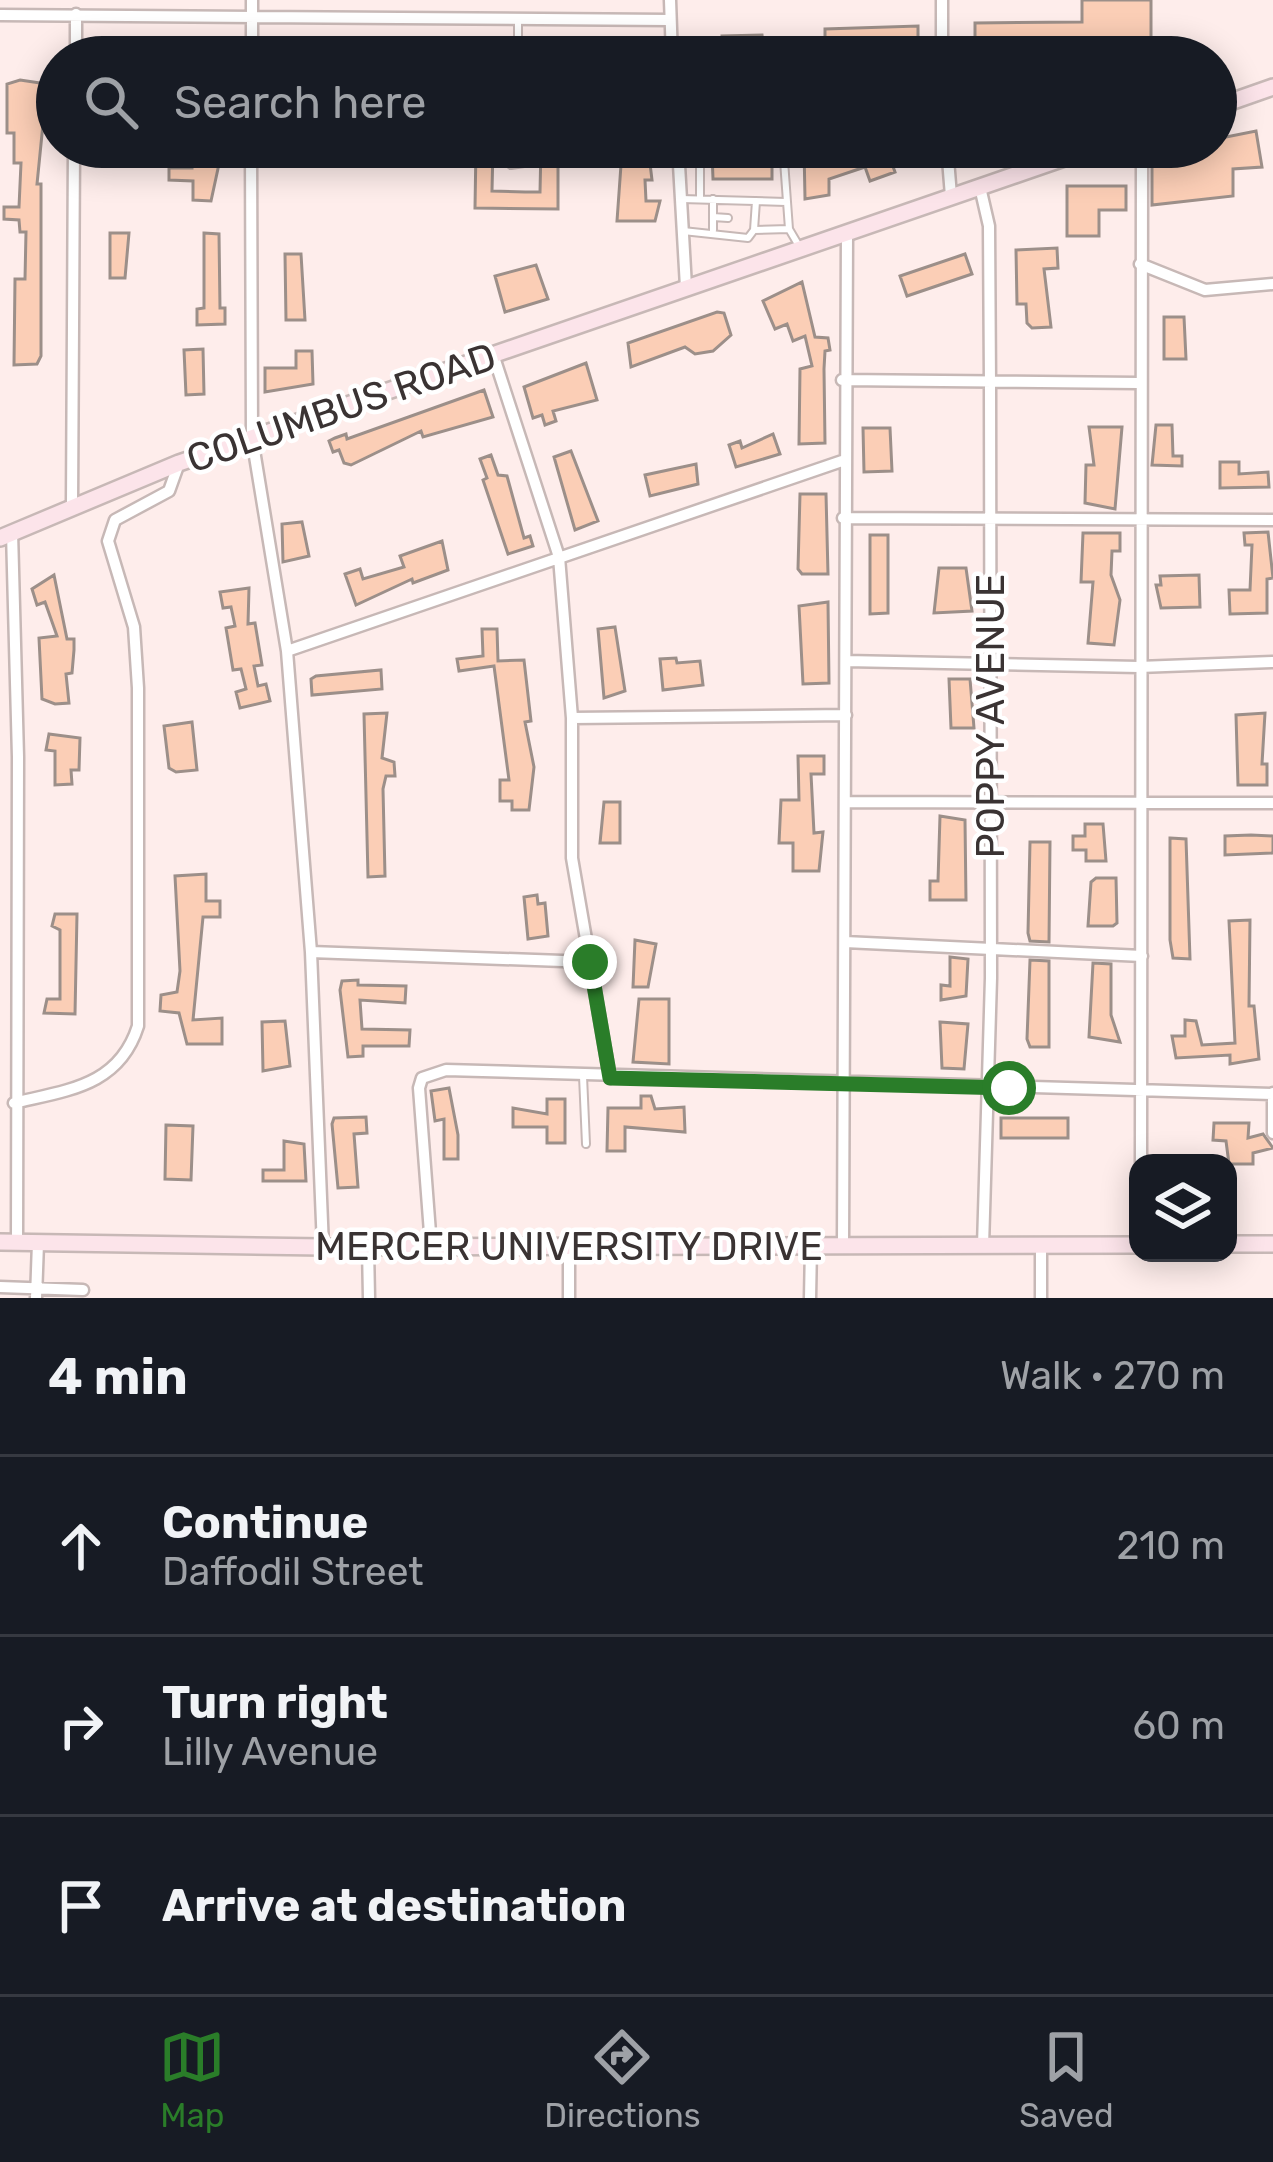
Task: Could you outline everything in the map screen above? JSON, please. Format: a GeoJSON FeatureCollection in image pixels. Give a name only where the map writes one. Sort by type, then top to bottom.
{"type":"FeatureCollection","features":[{"type":"Feature","properties":{"kind":"street"},"geometry":{"type":"LineString","coordinates":[[670,0],[671,36]]}},
{"type":"Feature","properties":{"kind":"street"},"geometry":{"type":"LineString","coordinates":[[942,0],[942,36]]}},
{"type":"Feature","properties":{"kind":"street"},"geometry":{"type":"LineString","coordinates":[[0,15],[252,7],[670,20]]}},
{"type":"Feature","properties":{"kind":"street"},"geometry":{"type":"LineString","coordinates":[[76,14],[76,36]]}},
{"type":"Feature","properties":{"kind":"street"},"geometry":{"type":"LineString","coordinates":[[1237,99],[1273,87]]}},
{"type":"Feature","properties":{"kind":"street"},"geometry":{"type":"LineString","coordinates":[[72,504],[74,168]]}},
{"type":"Feature","properties":{"kind":"street"},"geometry":{"type":"LineString","coordinates":[[251,168],[252,438],[287,651],[311,952],[323,1247]]}},
{"type":"Feature","properties":{"kind":"street"},"geometry":{"type":"LineString","coordinates":[[679,168],[686,287]]}},
{"type":"Feature","properties":{"kind":"street"},"geometry":{"type":"LineString","coordinates":[[949,168],[951,196]]}},
{"type":"Feature","properties":{"kind":"street","name":"COLUMBUS ROAD"},"geometry":{"type":"LineString","coordinates":[[6,535],[179,463],[1035,168]]}},
{"type":"Feature","properties":{"kind":"street"},"geometry":{"type":"LineString","coordinates":[[1141,1154],[1142,168]]}},
{"type":"Feature","properties":{"kind":"street","name":"POPPY AVENUE"},"geometry":{"type":"LineString","coordinates":[[980,187],[989,226],[990,382],[989,1084],[983,1246]]}},
{"type":"Feature","properties":{"kind":"street"},"geometry":{"type":"LineString","coordinates":[[843,1245],[847,802],[842,380],[847,232]]}},
{"type":"Feature","properties":{"kind":"street"},"geometry":{"type":"LineString","coordinates":[[1140,264],[1205,290],[1273,284]]}},
{"type":"Feature","properties":{"kind":"street"},"geometry":{"type":"LineString","coordinates":[[493,354],[560,556],[572,718],[572,858],[610,1078]]}},
{"type":"Feature","properties":{"kind":"street"},"geometry":{"type":"LineString","coordinates":[[842,380],[1138,383]]}},
{"type":"Feature","properties":{"kind":"street"},"geometry":{"type":"LineString","coordinates":[[287,651],[842,461]]}},
{"type":"Feature","properties":{"kind":"street"},"geometry":{"type":"LineString","coordinates":[[14,1103],[107,1075],[125,1057],[138,1026],[137,668],[134,627],[108,541],[115,520],[169,490],[179,463]]}},
{"type":"Feature","properties":{"kind":"street"},"geometry":{"type":"LineString","coordinates":[[843,518],[1139,524],[1273,520]]}},
{"type":"Feature","properties":{"kind":"street"},"geometry":{"type":"LineString","coordinates":[[6,535],[18,757],[15,1138],[9,1242]]}},
{"type":"Feature","properties":{"kind":"street"},"geometry":{"type":"LineString","coordinates":[[846,661],[1139,667],[1273,662]]}},
{"type":"Feature","properties":{"kind":"street"},"geometry":{"type":"LineString","coordinates":[[572,718],[846,715]]}},
{"type":"Feature","properties":{"kind":"street"},"geometry":{"type":"LineString","coordinates":[[847,802],[1273,803]]}},
{"type":"Feature","properties":{"kind":"street"},"geometry":{"type":"LineString","coordinates":[[845,942],[989,945],[1142,956]]}},
{"type":"Feature","properties":{"kind":"street"},"geometry":{"type":"LineString","coordinates":[[311,952],[590,962]]}},
{"type":"Feature","properties":{"kind":"street"},"geometry":{"type":"LineString","coordinates":[[430,1246],[422,1078],[466,1068],[610,1078],[1272,1094],[1273,1133]]}},
{"type":"Feature","properties":{"kind":"street"},"geometry":{"type":"LineString","coordinates":[[0,1139],[15,1138]]}},
{"type":"Feature","properties":{"kind":"street","name":"MERCER UNIVERSITY DRIVE"},"geometry":{"type":"LineString","coordinates":[[9,1242],[323,1247],[1129,1245]]}},
{"type":"Feature","properties":{"kind":"street"},"geometry":{"type":"LineString","coordinates":[[36,1293],[38,1243]]}},
{"type":"Feature","properties":{"kind":"street"},"geometry":{"type":"LineString","coordinates":[[1237,1244],[1273,1244]]}},
{"type":"Feature","properties":{"kind":"street"},"geometry":{"type":"LineString","coordinates":[[569,1246],[569,1298]]}},
{"type":"Feature","properties":{"kind":"street"},"geometry":{"type":"LineString","coordinates":[[810,1298],[811,1246]]}},
{"type":"Feature","properties":{"kind":"street"},"geometry":{"type":"LineString","coordinates":[[1041,1246],[1041,1298]]}},
{"type":"Feature","properties":{"kind":"street"},"geometry":{"type":"LineString","coordinates":[[368,1247],[369,1298]]}},
{"type":"Feature","properties":{"kind":"street"},"geometry":{"type":"LineString","coordinates":[[0,1287],[36,1293],[82,1290]]}},
{"type":"Feature","properties":{"kind":"lane"},"geometry":{"type":"LineString","coordinates":[[518,18],[518,36]]}},
{"type":"Feature","properties":{"kind":"lane"},"geometry":{"type":"LineString","coordinates":[[700,168],[700,199]]}},
{"type":"Feature","properties":{"kind":"lane"},"geometry":{"type":"LineString","coordinates":[[784,168],[789,229],[799,246]]}},
{"type":"Feature","properties":{"kind":"lane"},"geometry":{"type":"LineString","coordinates":[[681,199],[786,202]]}},
{"type":"Feature","properties":{"kind":"lane"},"geometry":{"type":"LineString","coordinates":[[713,200],[713,230],[718,237],[748,238],[754,230],[755,201]]}},
{"type":"Feature","properties":{"kind":"lane"},"geometry":{"type":"LineString","coordinates":[[713,218],[728,218]]}},
{"type":"Feature","properties":{"kind":"lane"},"geometry":{"type":"LineString","coordinates":[[742,219],[754,220]]}},
{"type":"Feature","properties":{"kind":"lane"},"geometry":{"type":"LineString","coordinates":[[754,230],[789,229]]}},
{"type":"Feature","properties":{"kind":"lane"},"geometry":{"type":"LineString","coordinates":[[683,231],[713,230]]}},
{"type":"Feature","properties":{"kind":"lane"},"geometry":{"type":"LineString","coordinates":[[583,1076],[586,1144]]}},
{"type":"Feature","properties":{"kind":"building"},"geometry":{"type":"Polygon","coordinates":[[[1082,0],[1151,0],[1151,36],[975,36],[975,23],[1082,22],[1082,0]]]}},
{"type":"Feature","properties":{"kind":"building"},"geometry":{"type":"Polygon","coordinates":[[[918,26],[918,36],[825,36],[825,29],[918,26]]]}},
{"type":"Feature","properties":{"kind":"building"},"geometry":{"type":"Polygon","coordinates":[[[36,82],[36,168],[37,184],[41,184],[41,356],[37,364],[14,365],[15,279],[25,279],[26,232],[20,232],[19,220],[4,219],[4,207],[19,207],[21,163],[14,163],[14,133],[7,133],[7,84],[36,82]]]}},
{"type":"Feature","properties":{"kind":"building"},"geometry":{"type":"Polygon","coordinates":[[[1256,131],[1262,167],[1233,169],[1233,196],[1152,205],[1152,168],[1237,168],[1237,135],[1256,131]]]}},
{"type":"Feature","properties":{"kind":"building"},"geometry":{"type":"Polygon","coordinates":[[[169,168],[218,168],[211,201],[193,200],[193,181],[169,180],[169,168]]]}},
{"type":"Feature","properties":{"kind":"building"},"geometry":{"type":"Polygon","coordinates":[[[476,168],[493,168],[492,191],[540,192],[541,168],[558,168],[558,209],[475,208],[476,168]]]}},
{"type":"Feature","properties":{"kind":"building"},"geometry":{"type":"Polygon","coordinates":[[[621,168],[651,168],[652,180],[645,180],[646,201],[660,201],[655,221],[617,221],[621,168]]]}},
{"type":"Feature","properties":{"kind":"building"},"geometry":{"type":"Polygon","coordinates":[[[713,168],[772,168],[772,179],[713,179],[713,168]]]}},
{"type":"Feature","properties":{"kind":"building"},"geometry":{"type":"Polygon","coordinates":[[[804,168],[862,168],[829,179],[829,195],[805,199],[804,168]]]}},
{"type":"Feature","properties":{"kind":"building"},"geometry":{"type":"Polygon","coordinates":[[[865,168],[894,168],[895,172],[870,181],[865,168]]]}},
{"type":"Feature","properties":{"kind":"building"},"geometry":{"type":"Polygon","coordinates":[[[1067,186],[1126,186],[1126,210],[1099,210],[1099,236],[1067,236],[1067,186]]]}},
{"type":"Feature","properties":{"kind":"building"},"geometry":{"type":"Polygon","coordinates":[[[110,233],[129,233],[125,278],[110,278],[110,233]]]}},
{"type":"Feature","properties":{"kind":"building"},"geometry":{"type":"Polygon","coordinates":[[[204,233],[219,234],[220,308],[225,308],[225,324],[197,325],[197,309],[204,308],[204,233]]]}},
{"type":"Feature","properties":{"kind":"building"},"geometry":{"type":"Polygon","coordinates":[[[1057,248],[1058,268],[1044,269],[1051,327],[1032,328],[1027,323],[1026,304],[1017,304],[1016,250],[1057,248]]]}},
{"type":"Feature","properties":{"kind":"building"},"geometry":{"type":"Polygon","coordinates":[[[285,254],[301,254],[305,320],[286,320],[285,254]]]}},
{"type":"Feature","properties":{"kind":"building"},"geometry":{"type":"Polygon","coordinates":[[[965,254],[972,274],[907,296],[900,276],[965,254]]]}},
{"type":"Feature","properties":{"kind":"building"},"geometry":{"type":"Polygon","coordinates":[[[536,265],[548,299],[505,312],[495,276],[536,265]]]}},
{"type":"Feature","properties":{"kind":"building"},"geometry":{"type":"Polygon","coordinates":[[[802,282],[815,337],[828,338],[830,350],[825,351],[824,369],[825,443],[799,444],[800,369],[812,366],[805,336],[793,341],[787,324],[775,329],[763,301],[802,282]]]}},
{"type":"Feature","properties":{"kind":"building"},"geometry":{"type":"Polygon","coordinates":[[[724,313],[731,335],[713,351],[695,354],[685,347],[631,367],[628,343],[724,313]]]}},
{"type":"Feature","properties":{"kind":"building"},"geometry":{"type":"Polygon","coordinates":[[[1164,317],[1184,317],[1186,359],[1164,359],[1164,317]]]}},
{"type":"Feature","properties":{"kind":"building"},"geometry":{"type":"Polygon","coordinates":[[[203,349],[204,394],[186,395],[184,350],[203,349]]]}},
{"type":"Feature","properties":{"kind":"building"},"geometry":{"type":"Polygon","coordinates":[[[296,351],[312,351],[313,384],[265,392],[265,368],[296,368],[296,351]]]}},
{"type":"Feature","properties":{"kind":"building"},"geometry":{"type":"Polygon","coordinates":[[[586,363],[597,400],[553,411],[556,421],[545,425],[542,415],[533,418],[524,387],[586,363]]]}},
{"type":"Feature","properties":{"kind":"building"},"geometry":{"type":"Polygon","coordinates":[[[484,390],[493,417],[423,437],[421,431],[351,465],[344,463],[339,450],[333,452],[329,441],[335,438],[346,434],[347,439],[484,390]]]}},
{"type":"Feature","properties":{"kind":"building"},"geometry":{"type":"Polygon","coordinates":[[[1156,425],[1172,425],[1173,456],[1182,456],[1182,466],[1152,465],[1156,425]]]}},
{"type":"Feature","properties":{"kind":"building"},"geometry":{"type":"Polygon","coordinates":[[[1089,427],[1122,427],[1115,509],[1085,503],[1086,465],[1094,465],[1089,427]]]}},
{"type":"Feature","properties":{"kind":"building"},"geometry":{"type":"Polygon","coordinates":[[[863,428],[890,428],[892,471],[864,472],[863,428]]]}},
{"type":"Feature","properties":{"kind":"building"},"geometry":{"type":"Polygon","coordinates":[[[773,434],[780,454],[736,467],[729,445],[740,441],[742,448],[773,434]]]}},
{"type":"Feature","properties":{"kind":"building"},"geometry":{"type":"Polygon","coordinates":[[[571,451],[598,521],[575,530],[554,457],[571,451]]]}},
{"type":"Feature","properties":{"kind":"building"},"geometry":{"type":"Polygon","coordinates":[[[491,455],[498,475],[507,476],[524,538],[530,536],[533,546],[508,554],[483,480],[487,478],[480,459],[491,455]]]}},
{"type":"Feature","properties":{"kind":"building"},"geometry":{"type":"Polygon","coordinates":[[[1220,462],[1239,462],[1239,474],[1268,472],[1269,487],[1220,488],[1220,462]]]}},
{"type":"Feature","properties":{"kind":"building"},"geometry":{"type":"Polygon","coordinates":[[[696,464],[698,484],[650,496],[645,475],[696,464]]]}},
{"type":"Feature","properties":{"kind":"building"},"geometry":{"type":"Polygon","coordinates":[[[800,494],[826,494],[828,574],[802,574],[798,569],[800,494]]]}},
{"type":"Feature","properties":{"kind":"building"},"geometry":{"type":"Polygon","coordinates":[[[302,522],[309,556],[283,562],[282,524],[302,522]]]}},
{"type":"Feature","properties":{"kind":"building"},"geometry":{"type":"Polygon","coordinates":[[[1268,532],[1273,578],[1267,579],[1267,613],[1230,614],[1229,590],[1250,590],[1252,545],[1245,545],[1244,533],[1268,532]]]}},
{"type":"Feature","properties":{"kind":"building"},"geometry":{"type":"Polygon","coordinates":[[[1083,533],[1120,533],[1120,551],[1112,551],[1111,575],[1120,600],[1114,645],[1088,643],[1093,582],[1081,582],[1083,533]]]}},
{"type":"Feature","properties":{"kind":"building"},"geometry":{"type":"Polygon","coordinates":[[[870,535],[888,535],[888,613],[870,614],[870,535]]]}},
{"type":"Feature","properties":{"kind":"building"},"geometry":{"type":"Polygon","coordinates":[[[442,541],[448,570],[413,583],[412,579],[356,605],[345,574],[360,569],[363,579],[404,567],[400,556],[442,541]]]}},
{"type":"Feature","properties":{"kind":"building"},"geometry":{"type":"Polygon","coordinates":[[[939,568],[966,568],[972,611],[934,613],[939,568]]]}},
{"type":"Feature","properties":{"kind":"building"},"geometry":{"type":"Polygon","coordinates":[[[54,575],[67,639],[74,639],[72,673],[66,674],[69,703],[55,704],[42,699],[39,638],[57,636],[45,602],[37,605],[32,589],[54,575]]]}},
{"type":"Feature","properties":{"kind":"building"},"geometry":{"type":"Polygon","coordinates":[[[1199,575],[1200,607],[1161,608],[1156,585],[1161,585],[1160,576],[1199,575]]]}},
{"type":"Feature","properties":{"kind":"building"},"geometry":{"type":"Polygon","coordinates":[[[249,588],[248,624],[255,623],[262,665],[254,666],[258,686],[266,684],[270,701],[240,708],[236,692],[246,689],[241,669],[233,670],[226,628],[235,626],[231,607],[223,608],[220,592],[249,588]]]}},
{"type":"Feature","properties":{"kind":"building"},"geometry":{"type":"Polygon","coordinates":[[[828,602],[829,683],[803,684],[799,606],[828,602]]]}},
{"type":"Feature","properties":{"kind":"building"},"geometry":{"type":"Polygon","coordinates":[[[615,627],[625,691],[604,698],[598,629],[615,627]]]}},
{"type":"Feature","properties":{"kind":"building"},"geometry":{"type":"Polygon","coordinates":[[[482,629],[497,629],[498,661],[524,660],[531,721],[525,722],[534,767],[529,810],[512,810],[512,801],[500,801],[500,780],[509,780],[494,666],[459,671],[457,659],[483,656],[482,629]]]}},
{"type":"Feature","properties":{"kind":"building"},"geometry":{"type":"Polygon","coordinates":[[[676,658],[677,663],[700,661],[703,685],[663,690],[660,659],[676,658]]]}},
{"type":"Feature","properties":{"kind":"building"},"geometry":{"type":"Polygon","coordinates":[[[381,670],[382,689],[312,695],[311,679],[316,676],[381,670]]]}},
{"type":"Feature","properties":{"kind":"building"},"geometry":{"type":"Polygon","coordinates":[[[949,679],[970,679],[974,728],[951,728],[949,679]]]}},
{"type":"Feature","properties":{"kind":"building"},"geometry":{"type":"Polygon","coordinates":[[[387,713],[382,758],[394,762],[395,776],[386,776],[383,789],[385,876],[368,877],[364,714],[387,713]]]}},
{"type":"Feature","properties":{"kind":"building"},"geometry":{"type":"Polygon","coordinates":[[[1265,713],[1262,764],[1267,764],[1267,785],[1238,785],[1236,715],[1265,713]]]}},
{"type":"Feature","properties":{"kind":"building"},"geometry":{"type":"Polygon","coordinates":[[[192,722],[197,770],[176,772],[169,768],[164,726],[192,722]]]}},
{"type":"Feature","properties":{"kind":"building"},"geometry":{"type":"Polygon","coordinates":[[[49,734],[80,738],[79,770],[71,770],[72,784],[55,785],[55,751],[46,750],[49,734]]]}},
{"type":"Feature","properties":{"kind":"building"},"geometry":{"type":"Polygon","coordinates":[[[798,756],[824,756],[824,774],[811,774],[814,833],[823,832],[819,871],[793,871],[793,843],[779,843],[781,800],[799,800],[798,756]]]}},
{"type":"Feature","properties":{"kind":"building"},"geometry":{"type":"Polygon","coordinates":[[[604,802],[620,802],[620,843],[600,843],[604,802]]]}},
{"type":"Feature","properties":{"kind":"building"},"geometry":{"type":"Polygon","coordinates":[[[940,816],[965,820],[966,900],[930,900],[930,881],[938,881],[940,816]]]}},
{"type":"Feature","properties":{"kind":"building"},"geometry":{"type":"Polygon","coordinates":[[[1085,824],[1103,824],[1106,861],[1086,861],[1086,850],[1073,850],[1073,836],[1085,836],[1085,824]]]}},
{"type":"Feature","properties":{"kind":"building"},"geometry":{"type":"Polygon","coordinates":[[[1225,836],[1273,836],[1273,853],[1225,855],[1225,836]]]}},
{"type":"Feature","properties":{"kind":"building"},"geometry":{"type":"Polygon","coordinates":[[[1170,838],[1186,839],[1190,959],[1173,958],[1170,940],[1170,838]]]}},
{"type":"Feature","properties":{"kind":"building"},"geometry":{"type":"Polygon","coordinates":[[[1030,842],[1050,842],[1049,942],[1030,941],[1028,933],[1030,842]]]}},
{"type":"Feature","properties":{"kind":"building"},"geometry":{"type":"Polygon","coordinates":[[[206,874],[206,901],[220,901],[220,917],[203,917],[193,1020],[222,1018],[222,1044],[187,1044],[179,1013],[160,1011],[161,995],[177,992],[180,971],[175,876],[206,874]]]}},
{"type":"Feature","properties":{"kind":"building"},"geometry":{"type":"Polygon","coordinates":[[[1116,878],[1117,923],[1113,926],[1088,926],[1091,882],[1116,878]]]}},
{"type":"Feature","properties":{"kind":"building"},"geometry":{"type":"Polygon","coordinates":[[[537,895],[538,904],[545,903],[548,936],[528,939],[524,897],[537,895]]]}},
{"type":"Feature","properties":{"kind":"building"},"geometry":{"type":"Polygon","coordinates":[[[55,914],[77,914],[75,1014],[44,1013],[47,999],[60,999],[60,930],[52,926],[55,914]]]}},
{"type":"Feature","properties":{"kind":"building"},"geometry":{"type":"Polygon","coordinates":[[[1250,920],[1249,1006],[1254,1006],[1259,1059],[1230,1064],[1230,1055],[1176,1058],[1172,1036],[1185,1036],[1185,1020],[1196,1021],[1202,1045],[1235,1043],[1229,921],[1250,920]]]}},
{"type":"Feature","properties":{"kind":"building"},"geometry":{"type":"Polygon","coordinates":[[[635,940],[656,944],[648,987],[633,987],[635,940]]]}},
{"type":"Feature","properties":{"kind":"building"},"geometry":{"type":"Polygon","coordinates":[[[950,957],[968,959],[966,996],[941,1000],[941,985],[950,986],[950,957]]]}},
{"type":"Feature","properties":{"kind":"building"},"geometry":{"type":"Polygon","coordinates":[[[1030,960],[1049,961],[1049,1047],[1030,1047],[1027,1039],[1030,960]]]}},
{"type":"Feature","properties":{"kind":"building"},"geometry":{"type":"Polygon","coordinates":[[[1093,963],[1111,964],[1111,1015],[1120,1042],[1089,1037],[1093,963]]]}},
{"type":"Feature","properties":{"kind":"building"},"geometry":{"type":"Polygon","coordinates":[[[358,980],[358,985],[406,986],[405,1003],[360,1000],[362,1029],[410,1030],[409,1046],[363,1046],[363,1056],[348,1057],[340,990],[342,981],[358,980]]]}},
{"type":"Feature","properties":{"kind":"building"},"geometry":{"type":"Polygon","coordinates":[[[639,999],[669,999],[669,1064],[633,1062],[639,999]]]}},
{"type":"Feature","properties":{"kind":"building"},"geometry":{"type":"Polygon","coordinates":[[[285,1021],[290,1066],[263,1071],[262,1022],[285,1021]]]}},
{"type":"Feature","properties":{"kind":"building"},"geometry":{"type":"Polygon","coordinates":[[[940,1022],[968,1024],[964,1069],[942,1068],[940,1022]]]}},
{"type":"Feature","properties":{"kind":"building"},"geometry":{"type":"Polygon","coordinates":[[[449,1088],[458,1159],[444,1159],[444,1119],[435,1121],[431,1091],[449,1088]]]}},
{"type":"Feature","properties":{"kind":"building"},"geometry":{"type":"Polygon","coordinates":[[[641,1096],[651,1096],[655,1109],[684,1107],[685,1132],[625,1127],[625,1151],[607,1151],[608,1108],[641,1108],[641,1096]]]}},
{"type":"Feature","properties":{"kind":"building"},"geometry":{"type":"Polygon","coordinates":[[[547,1099],[565,1099],[565,1143],[547,1143],[547,1127],[513,1127],[513,1108],[547,1114],[547,1099]]]}},
{"type":"Feature","properties":{"kind":"building"},"geometry":{"type":"Polygon","coordinates":[[[366,1117],[367,1133],[354,1134],[358,1187],[338,1188],[334,1118],[366,1117]]]}},
{"type":"Feature","properties":{"kind":"building"},"geometry":{"type":"Polygon","coordinates":[[[1001,1118],[1068,1118],[1068,1138],[1001,1138],[1001,1118]]]}},
{"type":"Feature","properties":{"kind":"building"},"geometry":{"type":"Polygon","coordinates":[[[1214,1123],[1249,1123],[1248,1138],[1263,1134],[1273,1148],[1253,1153],[1253,1164],[1237,1164],[1237,1154],[1228,1154],[1226,1141],[1213,1140],[1214,1123]]]}},
{"type":"Feature","properties":{"kind":"building"},"geometry":{"type":"Polygon","coordinates":[[[166,1125],[193,1126],[191,1180],[165,1179],[166,1125]]]}},
{"type":"Feature","properties":{"kind":"building"},"geometry":{"type":"Polygon","coordinates":[[[284,1141],[304,1144],[306,1181],[263,1181],[263,1170],[284,1170],[284,1141]]]}},
{"type":"Feature","properties":{"kind":"route"},"geometry":{"type":"LineString","coordinates":[[590,962],[610,1078],[1009,1088]]}}]}
